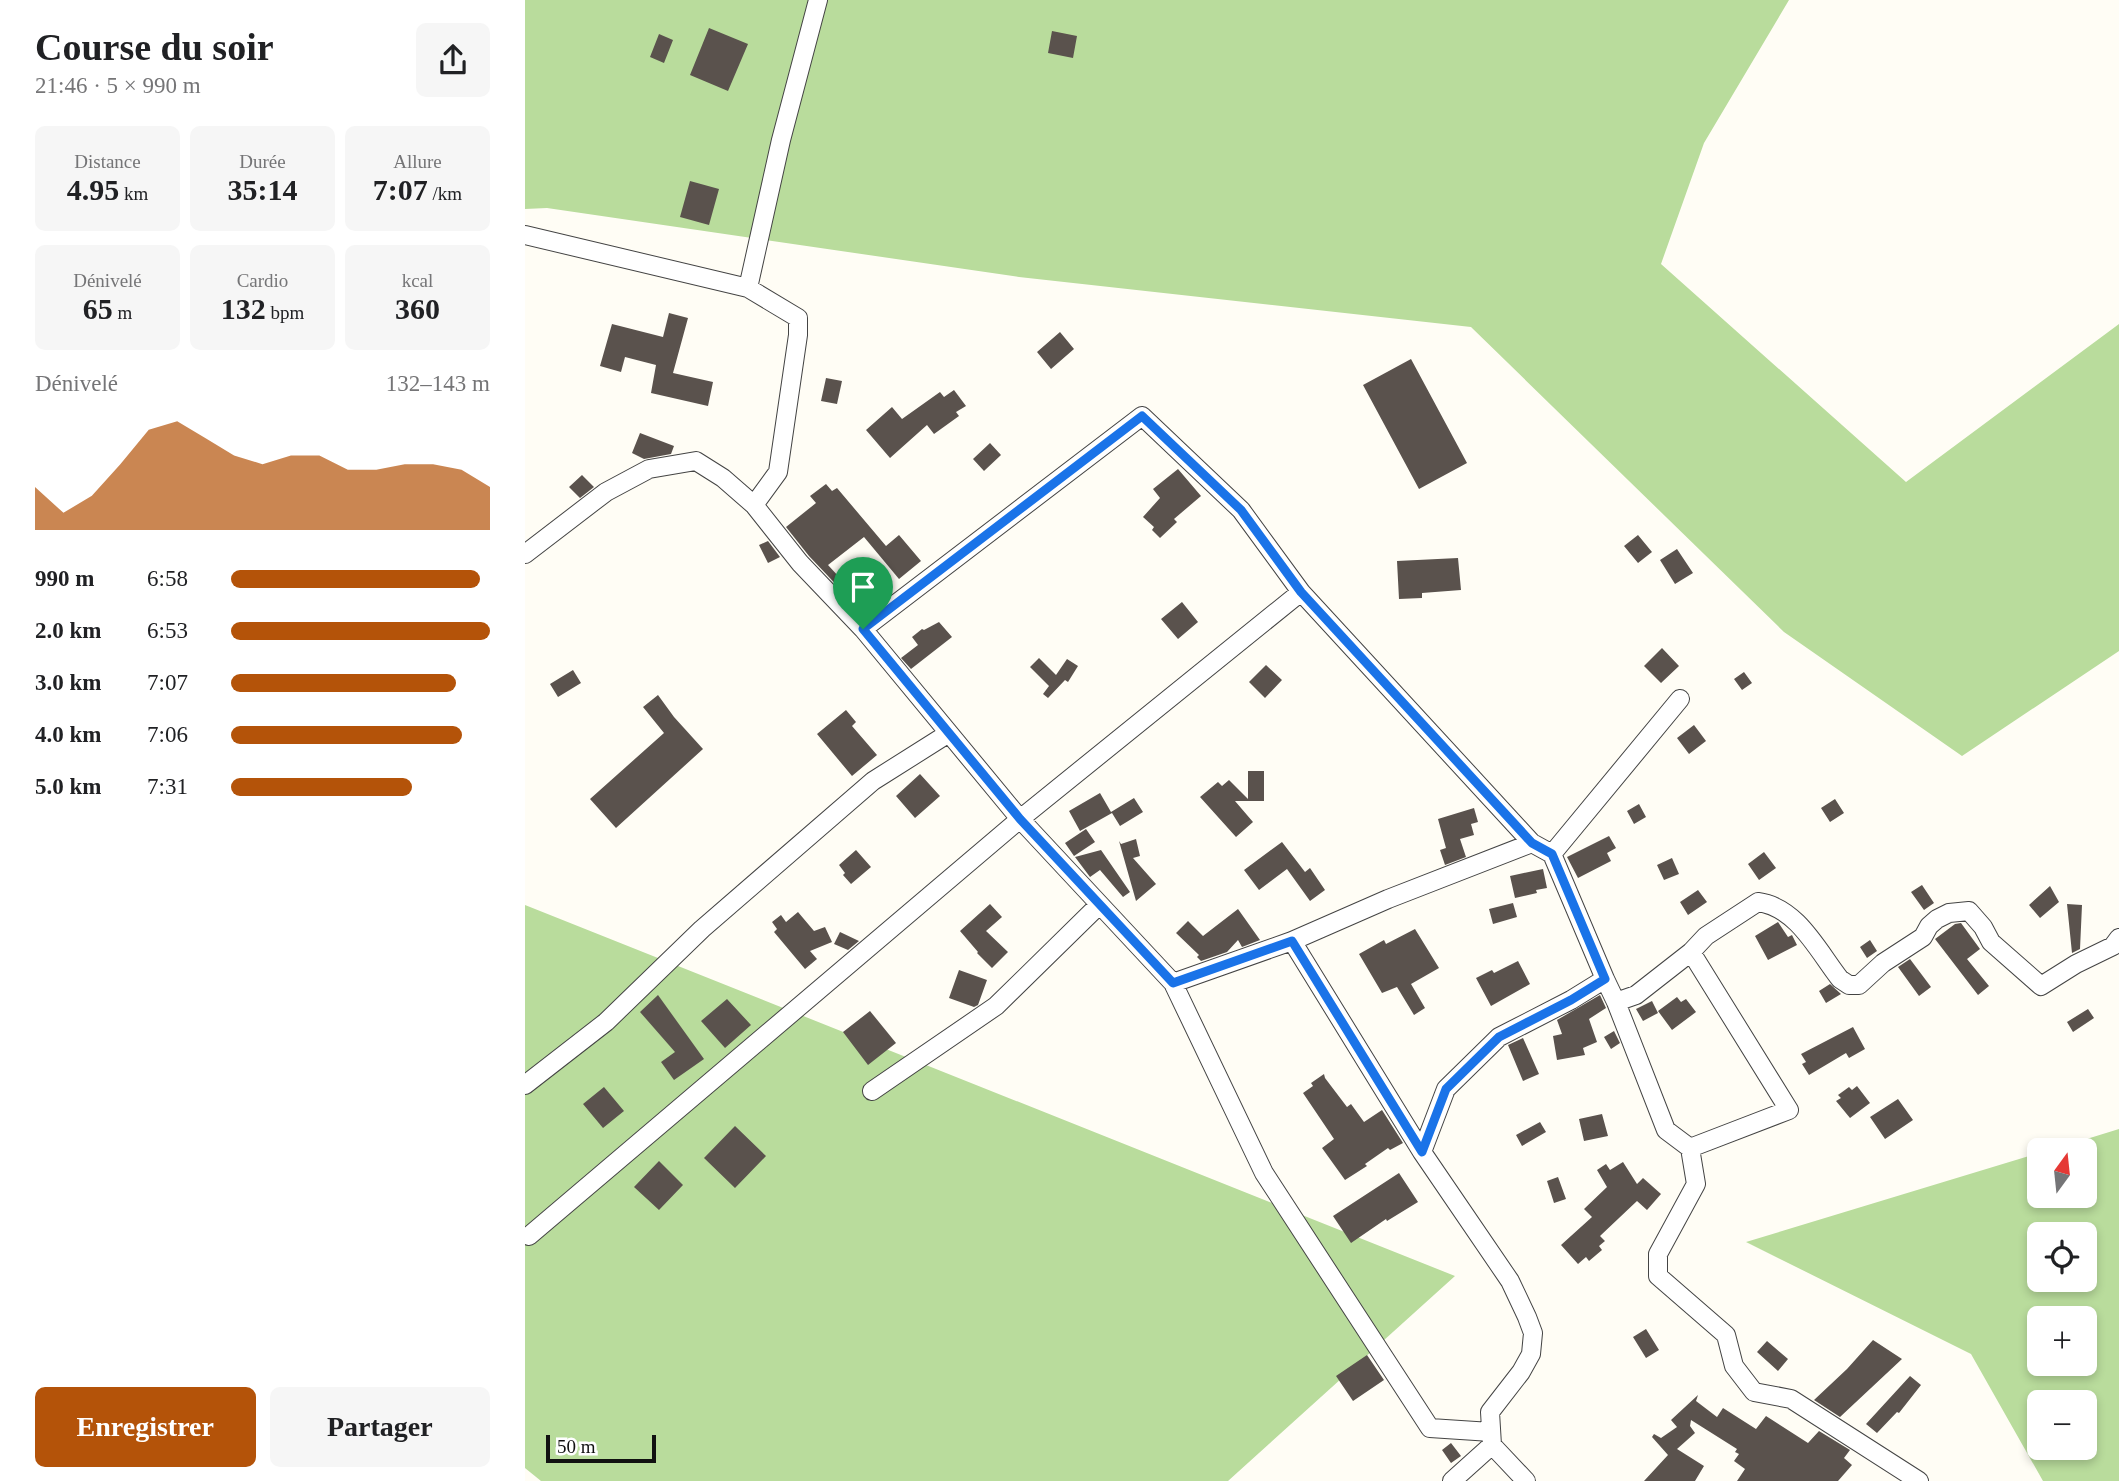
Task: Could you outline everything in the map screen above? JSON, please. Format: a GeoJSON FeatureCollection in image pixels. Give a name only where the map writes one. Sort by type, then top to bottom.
{"type":"FeatureCollection","features":[{"type":"Feature","properties":{"kind":"street"},"geometry":{"type":"LineString","coordinates":[[748,288],[781,140],[818,0]]}},
{"type":"Feature","properties":{"kind":"street"},"geometry":{"type":"LineString","coordinates":[[525,235],[748,288],[799,318],[778,472],[754,505]]}},
{"type":"Feature","properties":{"kind":"street"},"geometry":{"type":"LineString","coordinates":[[863,629],[1142,416],[1241,510],[1301,592],[1532,843],[1552,854],[1616,1002],[1666,1130],[1690,1148],[1696,1184],[1658,1254],[1658,1276],[1726,1335],[1734,1366],[1754,1392],[1791,1399],[1919,1481]]}},
{"type":"Feature","properties":{"kind":"street"},"geometry":{"type":"LineString","coordinates":[[525,554],[606,492],[649,469],[696,461],[723,478],[754,505],[800,563],[863,629],[1020,819],[1173,983],[1264,1173],[1430,1428],[1491,1439]]}},
{"type":"Feature","properties":{"kind":"street"},"geometry":{"type":"LineString","coordinates":[[529,1236],[1020,819],[1301,592]]}},
{"type":"Feature","properties":{"kind":"street"},"geometry":{"type":"LineString","coordinates":[[1552,854],[1679,699]]}},
{"type":"Feature","properties":{"kind":"street"},"geometry":{"type":"LineString","coordinates":[[525,1085],[606,1022],[702,929],[873,781],[949,733]]}},
{"type":"Feature","properties":{"kind":"street"},"geometry":{"type":"LineString","coordinates":[[1173,983],[1292,941],[1388,899],[1532,843]]}},
{"type":"Feature","properties":{"kind":"street"},"geometry":{"type":"LineString","coordinates":[[1616,1002],[1636,995],[1691,952],[1706,936],[1758,902],[1772,904],[1794,919],[1840,979],[1849,985],[1859,985],[1883,963],[1923,937],[1937,919],[1949,913],[1969,911],[1983,927],[1991,942],[2041,986],[2076,964],[2113,946],[2119,938]]}},
{"type":"Feature","properties":{"kind":"street"},"geometry":{"type":"LineString","coordinates":[[872,1091],[996,1006],[1099,905]]}},
{"type":"Feature","properties":{"kind":"street"},"geometry":{"type":"LineString","coordinates":[[1292,941],[1422,1152],[1510,1281],[1527,1317],[1533,1333],[1531,1354],[1521,1372],[1490,1412],[1491,1439],[1525,1481]]}},
{"type":"Feature","properties":{"kind":"street"},"geometry":{"type":"LineString","coordinates":[[1690,1148],[1789,1110],[1691,952]]}},
{"type":"Feature","properties":{"kind":"street"},"geometry":{"type":"LineString","coordinates":[[1422,1152],[1446,1089],[1499,1037],[1571,1000],[1605,979]]}},
{"type":"Feature","properties":{"kind":"street"},"geometry":{"type":"LineString","coordinates":[[1452,1481],[1491,1439]]}},
{"type":"Feature","properties":{"kind":"green space"},"geometry":{"type":"Polygon","coordinates":[[[525,0],[1789,0],[1704,143],[1661,264],[1906,482],[2119,324],[2119,651],[1962,756],[1784,632],[1471,327],[1019,277],[547,208],[525,209],[525,0]]]}},
{"type":"Feature","properties":{"kind":"green space"},"geometry":{"type":"Polygon","coordinates":[[[525,905],[1455,1276],[1228,1481],[541,1481],[525,1468],[525,905]]]}},
{"type":"Feature","properties":{"kind":"green space"},"geometry":{"type":"Polygon","coordinates":[[[2119,1129],[2119,1481],[2043,1481],[2031,1460],[2097,1460],[2097,1390],[2027,1390],[2027,1453],[1971,1354],[1746,1242],[2027,1157],[2027,1208],[2097,1208],[2097,1138],[2090,1138],[2119,1129]]]}},
{"type":"Feature","properties":{"kind":"building"},"geometry":{"type":"Polygon","coordinates":[[[709,28],[748,44],[728,91],[690,75],[709,28]]]}},
{"type":"Feature","properties":{"kind":"building"},"geometry":{"type":"Polygon","coordinates":[[[1052,31],[1077,36],[1073,58],[1048,53],[1052,31]]]}},
{"type":"Feature","properties":{"kind":"building"},"geometry":{"type":"Polygon","coordinates":[[[659,34],[673,40],[664,63],[650,57],[659,34]]]}},
{"type":"Feature","properties":{"kind":"building"},"geometry":{"type":"Polygon","coordinates":[[[690,181],[719,189],[709,225],[680,217],[690,181]]]}},
{"type":"Feature","properties":{"kind":"building"},"geometry":{"type":"Polygon","coordinates":[[[669,313],[688,318],[673,373],[713,382],[708,406],[651,393],[656,365],[625,357],[621,372],[600,366],[612,324],[663,337],[669,313]]]}},
{"type":"Feature","properties":{"kind":"building"},"geometry":{"type":"Polygon","coordinates":[[[1060,332],[1074,349],[1051,369],[1037,352],[1060,332]]]}},
{"type":"Feature","properties":{"kind":"building"},"geometry":{"type":"Polygon","coordinates":[[[1411,359],[1467,463],[1419,489],[1363,385],[1411,359]]]}},
{"type":"Feature","properties":{"kind":"building"},"geometry":{"type":"Polygon","coordinates":[[[826,378],[842,381],[837,404],[821,401],[826,378]]]}},
{"type":"Feature","properties":{"kind":"building"},"geometry":{"type":"Polygon","coordinates":[[[954,390],[966,406],[956,412],[959,416],[934,434],[927,425],[890,458],[866,430],[892,407],[902,419],[940,392],[944,397],[954,390]]]}},
{"type":"Feature","properties":{"kind":"building"},"geometry":{"type":"Polygon","coordinates":[[[640,433],[674,446],[671,454],[644,459],[632,453],[640,433]]]}},
{"type":"Feature","properties":{"kind":"building"},"geometry":{"type":"Polygon","coordinates":[[[990,443],[1001,455],[984,471],[973,459],[990,443]]]}},
{"type":"Feature","properties":{"kind":"building"},"geometry":{"type":"Polygon","coordinates":[[[1178,469],[1201,496],[1174,519],[1177,522],[1160,538],[1152,530],[1154,527],[1143,517],[1160,498],[1153,489],[1178,469]]]}},
{"type":"Feature","properties":{"kind":"building"},"geometry":{"type":"Polygon","coordinates":[[[582,475],[594,487],[580,498],[569,487],[582,475]]]}},
{"type":"Feature","properties":{"kind":"building"},"geometry":{"type":"Polygon","coordinates":[[[826,484],[832,491],[837,488],[886,546],[899,535],[921,561],[899,579],[864,537],[828,565],[851,590],[846,595],[786,527],[816,503],[810,496],[826,484]]]}},
{"type":"Feature","properties":{"kind":"building"},"geometry":{"type":"Polygon","coordinates":[[[1638,535],[1652,552],[1638,563],[1624,546],[1638,535]]]}},
{"type":"Feature","properties":{"kind":"building"},"geometry":{"type":"Polygon","coordinates":[[[768,541],[780,557],[768,563],[759,545],[768,541]]]}},
{"type":"Feature","properties":{"kind":"building"},"geometry":{"type":"Polygon","coordinates":[[[1677,549],[1693,573],[1675,584],[1660,560],[1677,549]]]}},
{"type":"Feature","properties":{"kind":"building"},"geometry":{"type":"Polygon","coordinates":[[[1458,558],[1461,590],[1422,593],[1422,598],[1399,599],[1397,561],[1458,558]]]}},
{"type":"Feature","properties":{"kind":"building"},"geometry":{"type":"Polygon","coordinates":[[[1182,602],[1198,622],[1178,639],[1161,619],[1182,602]]]}},
{"type":"Feature","properties":{"kind":"building"},"geometry":{"type":"Polygon","coordinates":[[[939,622],[952,637],[911,669],[901,658],[918,645],[912,637],[922,629],[939,622]]]}},
{"type":"Feature","properties":{"kind":"building"},"geometry":{"type":"Polygon","coordinates":[[[1662,648],[1679,666],[1661,683],[1644,666],[1662,648]]]}},
{"type":"Feature","properties":{"kind":"building"},"geometry":{"type":"Polygon","coordinates":[[[1039,658],[1056,675],[1067,659],[1078,666],[1068,682],[1065,680],[1048,698],[1043,694],[1049,686],[1030,667],[1039,658]]]}},
{"type":"Feature","properties":{"kind":"building"},"geometry":{"type":"Polygon","coordinates":[[[1266,665],[1282,680],[1265,698],[1249,682],[1266,665]]]}},
{"type":"Feature","properties":{"kind":"building"},"geometry":{"type":"Polygon","coordinates":[[[573,670],[581,683],[558,697],[550,684],[573,670]]]}},
{"type":"Feature","properties":{"kind":"building"},"geometry":{"type":"Polygon","coordinates":[[[1744,672],[1752,683],[1742,690],[1734,679],[1744,672]]]}},
{"type":"Feature","properties":{"kind":"building"},"geometry":{"type":"Polygon","coordinates":[[[658,695],[703,749],[616,828],[590,799],[664,733],[643,707],[658,695]]]}},
{"type":"Feature","properties":{"kind":"building"},"geometry":{"type":"Polygon","coordinates":[[[846,710],[856,722],[852,726],[877,755],[852,776],[817,734],[846,710]]]}},
{"type":"Feature","properties":{"kind":"building"},"geometry":{"type":"Polygon","coordinates":[[[1694,725],[1706,741],[1689,754],[1677,738],[1694,725]]]}},
{"type":"Feature","properties":{"kind":"building"},"geometry":{"type":"Polygon","coordinates":[[[1248,771],[1264,771],[1264,801],[1235,801],[1253,822],[1236,837],[1200,797],[1218,782],[1222,786],[1229,780],[1248,799],[1248,771]]]}},
{"type":"Feature","properties":{"kind":"building"},"geometry":{"type":"Polygon","coordinates":[[[920,774],[940,796],[915,818],[896,796],[920,774]]]}},
{"type":"Feature","properties":{"kind":"building"},"geometry":{"type":"Polygon","coordinates":[[[1100,793],[1111,812],[1134,798],[1143,812],[1120,826],[1112,813],[1080,831],[1069,811],[1100,793]]]}},
{"type":"Feature","properties":{"kind":"building"},"geometry":{"type":"Polygon","coordinates":[[[1835,799],[1844,813],[1830,822],[1821,808],[1835,799]]]}},
{"type":"Feature","properties":{"kind":"building"},"geometry":{"type":"Polygon","coordinates":[[[1639,804],[1646,817],[1634,824],[1627,811],[1639,804]]]}},
{"type":"Feature","properties":{"kind":"building"},"geometry":{"type":"Polygon","coordinates":[[[1474,808],[1478,822],[1471,824],[1474,835],[1460,839],[1466,857],[1445,865],[1440,850],[1446,848],[1438,819],[1474,808]]]}},
{"type":"Feature","properties":{"kind":"building"},"geometry":{"type":"Polygon","coordinates":[[[1086,829],[1095,842],[1074,856],[1065,843],[1086,829]]]}},
{"type":"Feature","properties":{"kind":"building"},"geometry":{"type":"Polygon","coordinates":[[[1609,836],[1616,848],[1607,853],[1611,861],[1578,878],[1567,857],[1609,836]]]}},
{"type":"Feature","properties":{"kind":"building"},"geometry":{"type":"Polygon","coordinates":[[[1136,839],[1140,856],[1133,858],[1156,884],[1136,901],[1119,841],[1121,844],[1136,839]]]}},
{"type":"Feature","properties":{"kind":"building"},"geometry":{"type":"Polygon","coordinates":[[[1282,842],[1305,872],[1310,868],[1325,890],[1310,901],[1287,869],[1259,890],[1244,870],[1282,842]]]}},
{"type":"Feature","properties":{"kind":"building"},"geometry":{"type":"Polygon","coordinates":[[[856,850],[871,867],[851,884],[839,865],[856,850]]]}},
{"type":"Feature","properties":{"kind":"building"},"geometry":{"type":"Polygon","coordinates":[[[1101,850],[1130,892],[1123,897],[1100,870],[1090,877],[1075,857],[1101,850]]]}},
{"type":"Feature","properties":{"kind":"building"},"geometry":{"type":"Polygon","coordinates":[[[1764,852],[1776,868],[1759,880],[1748,864],[1764,852]]]}},
{"type":"Feature","properties":{"kind":"building"},"geometry":{"type":"Polygon","coordinates":[[[1672,858],[1679,874],[1664,880],[1657,865],[1672,858]]]}},
{"type":"Feature","properties":{"kind":"building"},"geometry":{"type":"Polygon","coordinates":[[[1543,869],[1547,888],[1515,898],[1510,876],[1543,869]]]}},
{"type":"Feature","properties":{"kind":"building"},"geometry":{"type":"Polygon","coordinates":[[[1922,885],[1934,903],[1924,910],[1911,892],[1922,885]]]}},
{"type":"Feature","properties":{"kind":"building"},"geometry":{"type":"Polygon","coordinates":[[[2050,886],[2059,902],[2040,918],[2029,905],[2050,886]]]}},
{"type":"Feature","properties":{"kind":"building"},"geometry":{"type":"Polygon","coordinates":[[[1698,890],[1707,902],[1688,915],[1680,902],[1698,890]]]}},
{"type":"Feature","properties":{"kind":"building"},"geometry":{"type":"Polygon","coordinates":[[[1513,903],[1517,917],[1493,924],[1489,909],[1513,903]]]}},
{"type":"Feature","properties":{"kind":"building"},"geometry":{"type":"Polygon","coordinates":[[[990,904],[1002,917],[986,931],[1008,952],[992,968],[960,931],[990,904]]]}},
{"type":"Feature","properties":{"kind":"building"},"geometry":{"type":"Polygon","coordinates":[[[2067,904],[2082,905],[2080,949],[2072,953],[2067,904]]]}},
{"type":"Feature","properties":{"kind":"building"},"geometry":{"type":"Polygon","coordinates":[[[1238,909],[1260,940],[1242,947],[1238,940],[1227,952],[1201,961],[1197,957],[1199,955],[1176,933],[1188,921],[1203,936],[1238,909]]]}},
{"type":"Feature","properties":{"kind":"building"},"geometry":{"type":"Polygon","coordinates":[[[798,912],[814,931],[825,927],[832,942],[810,951],[817,959],[805,969],[774,932],[777,929],[772,922],[781,915],[786,922],[798,912]]]}},
{"type":"Feature","properties":{"kind":"building"},"geometry":{"type":"Polygon","coordinates":[[[1778,922],[1788,937],[1792,935],[1797,945],[1768,960],[1755,936],[1778,922]]]}},
{"type":"Feature","properties":{"kind":"building"},"geometry":{"type":"Polygon","coordinates":[[[1961,923],[1980,949],[1967,959],[1989,986],[1978,995],[1935,939],[1955,924],[1961,923]]]}},
{"type":"Feature","properties":{"kind":"building"},"geometry":{"type":"Polygon","coordinates":[[[1415,929],[1439,968],[1411,984],[1425,1008],[1414,1015],[1397,987],[1382,993],[1359,954],[1384,940],[1386,944],[1415,929]]]}},
{"type":"Feature","properties":{"kind":"building"},"geometry":{"type":"Polygon","coordinates":[[[840,932],[859,941],[848,950],[834,944],[840,932]]]}},
{"type":"Feature","properties":{"kind":"building"},"geometry":{"type":"Polygon","coordinates":[[[1870,940],[1877,951],[1867,958],[1860,947],[1870,940]]]}},
{"type":"Feature","properties":{"kind":"building"},"geometry":{"type":"Polygon","coordinates":[[[1910,959],[1931,987],[1919,996],[1898,967],[1910,959]]]}},
{"type":"Feature","properties":{"kind":"building"},"geometry":{"type":"Polygon","coordinates":[[[1518,961],[1530,984],[1491,1006],[1476,978],[1492,970],[1494,973],[1518,961]]]}},
{"type":"Feature","properties":{"kind":"building"},"geometry":{"type":"Polygon","coordinates":[[[959,970],[987,980],[978,1005],[974,1007],[949,998],[959,970]]]}},
{"type":"Feature","properties":{"kind":"building"},"geometry":{"type":"Polygon","coordinates":[[[1830,984],[1841,994],[1826,1003],[1819,991],[1830,984]]]}},
{"type":"Feature","properties":{"kind":"building"},"geometry":{"type":"Polygon","coordinates":[[[658,995],[704,1059],[674,1080],[661,1062],[675,1052],[640,1012],[658,995]]]}},
{"type":"Feature","properties":{"kind":"building"},"geometry":{"type":"Polygon","coordinates":[[[1600,995],[1606,1008],[1589,1019],[1597,1042],[1583,1048],[1585,1055],[1557,1060],[1553,1036],[1562,1034],[1557,1020],[1600,995]]]}},
{"type":"Feature","properties":{"kind":"building"},"geometry":{"type":"Polygon","coordinates":[[[1677,997],[1681,1002],[1686,999],[1696,1012],[1672,1030],[1658,1011],[1677,997]]]}},
{"type":"Feature","properties":{"kind":"building"},"geometry":{"type":"Polygon","coordinates":[[[727,999],[751,1025],[725,1048],[701,1021],[727,999]]]}},
{"type":"Feature","properties":{"kind":"building"},"geometry":{"type":"Polygon","coordinates":[[[1652,1001],[1658,1013],[1643,1021],[1636,1009],[1652,1001]]]}},
{"type":"Feature","properties":{"kind":"building"},"geometry":{"type":"Polygon","coordinates":[[[2088,1009],[2094,1018],[2073,1032],[2067,1022],[2088,1009]]]}},
{"type":"Feature","properties":{"kind":"building"},"geometry":{"type":"Polygon","coordinates":[[[870,1011],[896,1043],[868,1065],[843,1032],[870,1011]]]}},
{"type":"Feature","properties":{"kind":"building"},"geometry":{"type":"Polygon","coordinates":[[[1853,1027],[1865,1049],[1849,1058],[1846,1053],[1809,1075],[1802,1064],[1806,1062],[1801,1054],[1853,1027]]]}},
{"type":"Feature","properties":{"kind":"building"},"geometry":{"type":"Polygon","coordinates":[[[1614,1031],[1620,1043],[1611,1049],[1604,1037],[1614,1031]]]}},
{"type":"Feature","properties":{"kind":"building"},"geometry":{"type":"Polygon","coordinates":[[[1523,1038],[1539,1074],[1523,1081],[1508,1045],[1523,1038]]]}},
{"type":"Feature","properties":{"kind":"building"},"geometry":{"type":"Polygon","coordinates":[[[1324,1074],[1347,1107],[1351,1104],[1364,1122],[1382,1110],[1403,1143],[1390,1150],[1388,1148],[1345,1180],[1322,1148],[1334,1139],[1303,1093],[1324,1074]]]}},
{"type":"Feature","properties":{"kind":"building"},"geometry":{"type":"Polygon","coordinates":[[[1857,1086],[1870,1103],[1850,1118],[1836,1101],[1841,1098],[1838,1095],[1849,1087],[1852,1090],[1857,1086]]]}},
{"type":"Feature","properties":{"kind":"building"},"geometry":{"type":"Polygon","coordinates":[[[604,1087],[624,1111],[603,1128],[583,1104],[604,1087]]]}},
{"type":"Feature","properties":{"kind":"building"},"geometry":{"type":"Polygon","coordinates":[[[1898,1099],[1913,1120],[1885,1139],[1870,1117],[1898,1099]]]}},
{"type":"Feature","properties":{"kind":"building"},"geometry":{"type":"Polygon","coordinates":[[[1602,1114],[1608,1136],[1584,1141],[1579,1119],[1602,1114]]]}},
{"type":"Feature","properties":{"kind":"building"},"geometry":{"type":"Polygon","coordinates":[[[1540,1122],[1546,1132],[1522,1146],[1516,1135],[1540,1122]]]}},
{"type":"Feature","properties":{"kind":"building"},"geometry":{"type":"Polygon","coordinates":[[[735,1126],[766,1156],[735,1188],[704,1158],[735,1126]]]}},
{"type":"Feature","properties":{"kind":"building"},"geometry":{"type":"Polygon","coordinates":[[[659,1161],[683,1185],[659,1210],[634,1187],[659,1161]]]}},
{"type":"Feature","properties":{"kind":"building"},"geometry":{"type":"Polygon","coordinates":[[[1623,1162],[1637,1184],[1643,1178],[1661,1194],[1647,1210],[1637,1201],[1600,1236],[1605,1241],[1599,1246],[1602,1250],[1589,1261],[1586,1257],[1578,1264],[1561,1245],[1592,1217],[1584,1209],[1607,1187],[1597,1170],[1606,1164],[1610,1170],[1623,1162]]]}},
{"type":"Feature","properties":{"kind":"building"},"geometry":{"type":"Polygon","coordinates":[[[1399,1173],[1418,1202],[1387,1221],[1386,1219],[1351,1243],[1333,1216],[1399,1173]]]}},
{"type":"Feature","properties":{"kind":"building"},"geometry":{"type":"Polygon","coordinates":[[[1558,1177],[1566,1199],[1554,1203],[1547,1181],[1558,1177]]]}},
{"type":"Feature","properties":{"kind":"building"},"geometry":{"type":"Polygon","coordinates":[[[1646,1329],[1659,1350],[1646,1358],[1633,1337],[1646,1329]]]}},
{"type":"Feature","properties":{"kind":"building"},"geometry":{"type":"Polygon","coordinates":[[[1873,1340],[1902,1359],[1840,1417],[1814,1400],[1847,1369],[1873,1340]]]}},
{"type":"Feature","properties":{"kind":"building"},"geometry":{"type":"Polygon","coordinates":[[[1767,1341],[1788,1359],[1778,1371],[1757,1352],[1767,1341]]]}},
{"type":"Feature","properties":{"kind":"building"},"geometry":{"type":"Polygon","coordinates":[[[1367,1355],[1384,1380],[1353,1401],[1336,1376],[1367,1355]]]}},
{"type":"Feature","properties":{"kind":"building"},"geometry":{"type":"Polygon","coordinates":[[[1910,1376],[1921,1385],[1899,1413],[1877,1433],[1866,1424],[1910,1376]]]}},
{"type":"Feature","properties":{"kind":"building"},"geometry":{"type":"Polygon","coordinates":[[[1698,1395],[1696,1401],[1717,1417],[1723,1408],[1756,1429],[1766,1416],[1808,1443],[1819,1431],[1850,1450],[1844,1458],[1852,1465],[1838,1481],[1737,1481],[1745,1469],[1734,1461],[1739,1454],[1735,1452],[1737,1449],[1691,1420],[1690,1426],[1695,1433],[1677,1449],[1704,1466],[1695,1481],[1644,1481],[1668,1455],[1652,1437],[1654,1434],[1661,1438],[1677,1427],[1671,1420],[1698,1395]]]}},
{"type":"Feature","properties":{"kind":"building"},"geometry":{"type":"Polygon","coordinates":[[[1451,1443],[1461,1456],[1451,1463],[1442,1450],[1451,1443]]]}},
{"type":"Feature","properties":{"kind":"route"},"geometry":{"type":"LineString","coordinates":[[1142,416],[1241,510],[1301,592],[1532,843],[1552,854],[1605,979],[1571,1000],[1499,1037],[1446,1089],[1422,1152],[1292,941],[1173,983],[1020,819],[863,629],[1142,416]]}}]}
